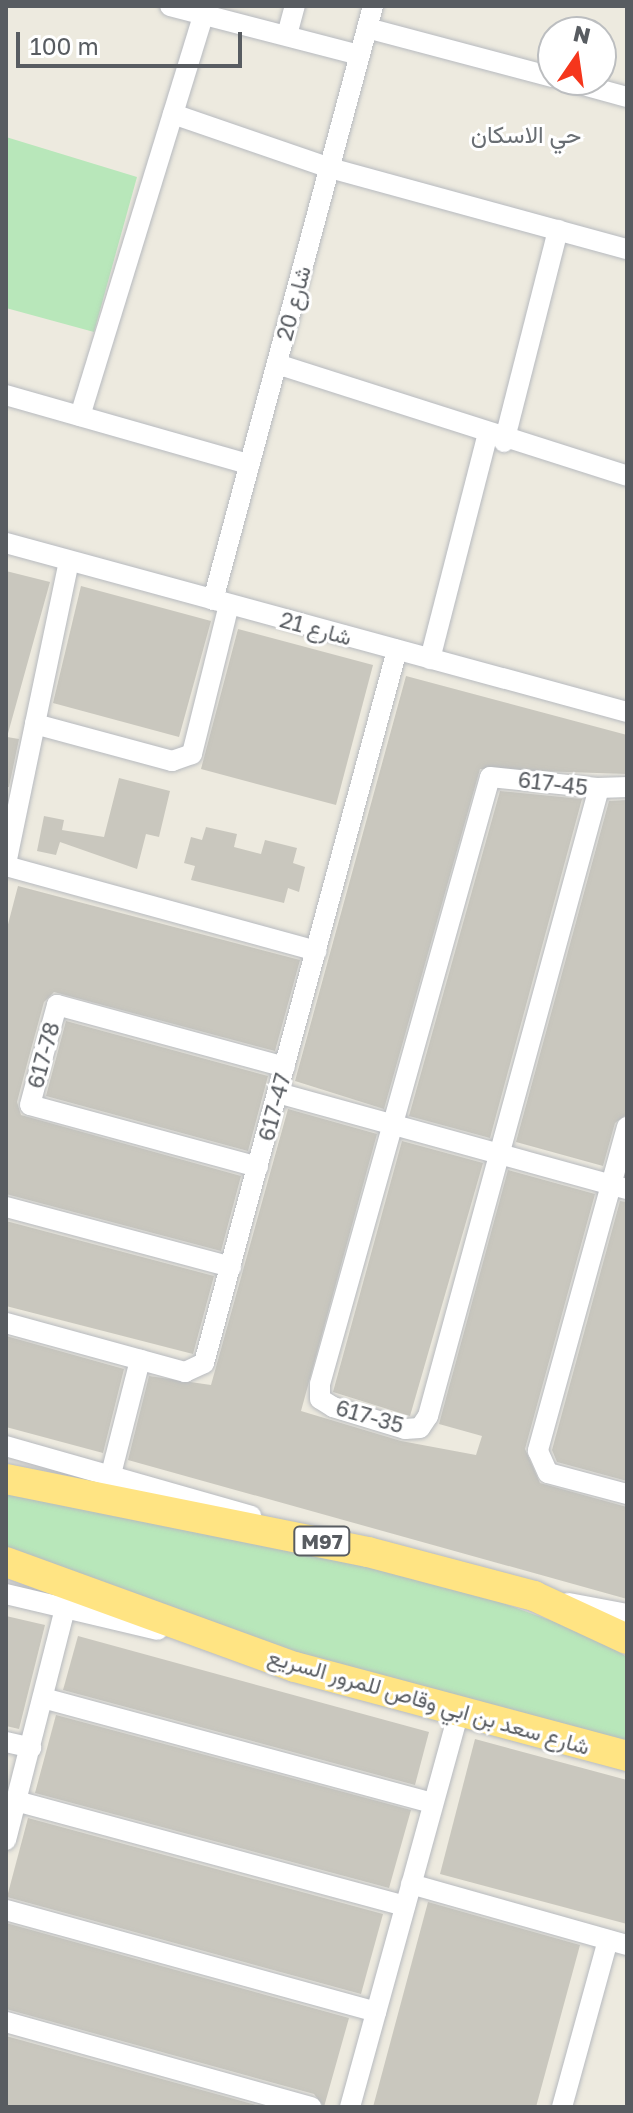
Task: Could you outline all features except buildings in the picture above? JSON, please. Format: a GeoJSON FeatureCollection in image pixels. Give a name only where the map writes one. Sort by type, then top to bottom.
{"type":"FeatureCollection","features":[{"type":"Feature","properties":{"kind":"highway","name":"M97"},"geometry":{"type":"LineString","coordinates":[[6,1479],[334,1543],[534,1596],[627,1639]]}},
{"type":"Feature","properties":{"kind":"highway","name":"شارع سعد بن ابي وقاص للمرور السريع"},"geometry":{"type":"LineString","coordinates":[[6,1562],[295,1667],[627,1756]]}},
{"type":"Feature","properties":{"kind":"street"},"geometry":{"type":"LineString","coordinates":[[170,6],[360,55]]}},
{"type":"Feature","properties":{"kind":"street"},"geometry":{"type":"LineString","coordinates":[[287,35],[295,6]]}},
{"type":"Feature","properties":{"kind":"street","name":"شارع 20"},"geometry":{"type":"LineString","coordinates":[[35,724],[183,761],[192,754],[249,464],[373,6]]}},
{"type":"Feature","properties":{"kind":"street"},"geometry":{"type":"LineString","coordinates":[[80,416],[203,15]]}},
{"type":"Feature","properties":{"kind":"street"},"geometry":{"type":"LineString","coordinates":[[367,28],[537,73]]}},
{"type":"Feature","properties":{"kind":"street"},"geometry":{"type":"LineString","coordinates":[[173,114],[330,168],[627,249]]}},
{"type":"Feature","properties":{"kind":"street"},"geometry":{"type":"LineString","coordinates":[[430,659],[558,230]]}},
{"type":"Feature","properties":{"kind":"street"},"geometry":{"type":"LineString","coordinates":[[277,364],[433,409],[496,440],[627,476]]}},
{"type":"Feature","properties":{"kind":"street"},"geometry":{"type":"LineString","coordinates":[[6,395],[249,464]]}},
{"type":"Feature","properties":{"kind":"street","name":"شارع 21"},"geometry":{"type":"LineString","coordinates":[[6,543],[627,712]]}},
{"type":"Feature","properties":{"kind":"street"},"geometry":{"type":"LineString","coordinates":[[69,561],[6,865],[317,951]]}},
{"type":"Feature","properties":{"kind":"street","name":"617-47"},"geometry":{"type":"LineString","coordinates":[[6,1323],[185,1372],[204,1363],[397,650]]}},
{"type":"Feature","properties":{"kind":"street","name":"617-45"},"geometry":{"type":"LineString","coordinates":[[391,1124],[490,777],[599,788],[501,1154]]}},
{"type":"Feature","properties":{"kind":"street"},"geometry":{"type":"LineString","coordinates":[[599,788],[627,787]]}},
{"type":"Feature","properties":{"kind":"street","name":"617-78"},"geometry":{"type":"LineString","coordinates":[[258,1167],[30,1105],[43,1056],[57,1005],[285,1067]]}},
{"type":"Feature","properties":{"kind":"street"},"geometry":{"type":"LineString","coordinates":[[278,1093],[619,1186]]}},
{"type":"Feature","properties":{"kind":"street","name":"617-35"},"geometry":{"type":"LineString","coordinates":[[391,1124],[320,1399],[405,1429],[420,1428],[428,1416],[501,1154]]}},
{"type":"Feature","properties":{"kind":"street"},"geometry":{"type":"LineString","coordinates":[[627,1127],[619,1186],[538,1451],[548,1473],[627,1494]]}},
{"type":"Feature","properties":{"kind":"street"},"geometry":{"type":"LineString","coordinates":[[6,1207],[231,1267]]}},
{"type":"Feature","properties":{"kind":"street"},"geometry":{"type":"LineString","coordinates":[[111,1474],[140,1360]]}},
{"type":"Feature","properties":{"kind":"street"},"geometry":{"type":"LineString","coordinates":[[6,1446],[111,1474],[334,1543]]}},
{"type":"Feature","properties":{"kind":"street"},"geometry":{"type":"LineString","coordinates":[[6,1594],[295,1667]]}},
{"type":"Feature","properties":{"kind":"street"},"geometry":{"type":"LineString","coordinates":[[534,1596],[627,1614]]}},
{"type":"Feature","properties":{"kind":"street"},"geometry":{"type":"LineString","coordinates":[[6,1840],[65,1609]]}},
{"type":"Feature","properties":{"kind":"street"},"geometry":{"type":"LineString","coordinates":[[43,1698],[433,1803]]}},
{"type":"Feature","properties":{"kind":"street"},"geometry":{"type":"LineString","coordinates":[[350,2107],[459,1711]]}},
{"type":"Feature","properties":{"kind":"street"},"geometry":{"type":"LineString","coordinates":[[6,1742],[31,1748]]}},
{"type":"Feature","properties":{"kind":"street"},"geometry":{"type":"LineString","coordinates":[[16,1801],[405,1906]]}},
{"type":"Feature","properties":{"kind":"street"},"geometry":{"type":"LineString","coordinates":[[411,1884],[618,1942],[562,2107]]}},
{"type":"Feature","properties":{"kind":"street"},"geometry":{"type":"LineString","coordinates":[[6,1910],[376,2012]]}},
{"type":"Feature","properties":{"kind":"street"},"geometry":{"type":"LineString","coordinates":[[6,2022],[311,2107]]}},
{"type":"Feature","properties":{"kind":"green space"},"geometry":{"type":"Polygon","coordinates":[[[6,137],[137,177],[94,332],[6,308],[6,137]]]}},
{"type":"Feature","properties":{"kind":"green space"},"geometry":{"type":"Polygon","coordinates":[[[6,1491],[305,1549],[469,1591],[591,1635],[627,1657],[627,1744],[276,1648],[6,1551],[6,1491]]]}},
{"type":"Feature","properties":{"kind":"district","name":"حي الاسكان"},"geometry":{"type":"Point","coordinates":[526,134]}}]}
